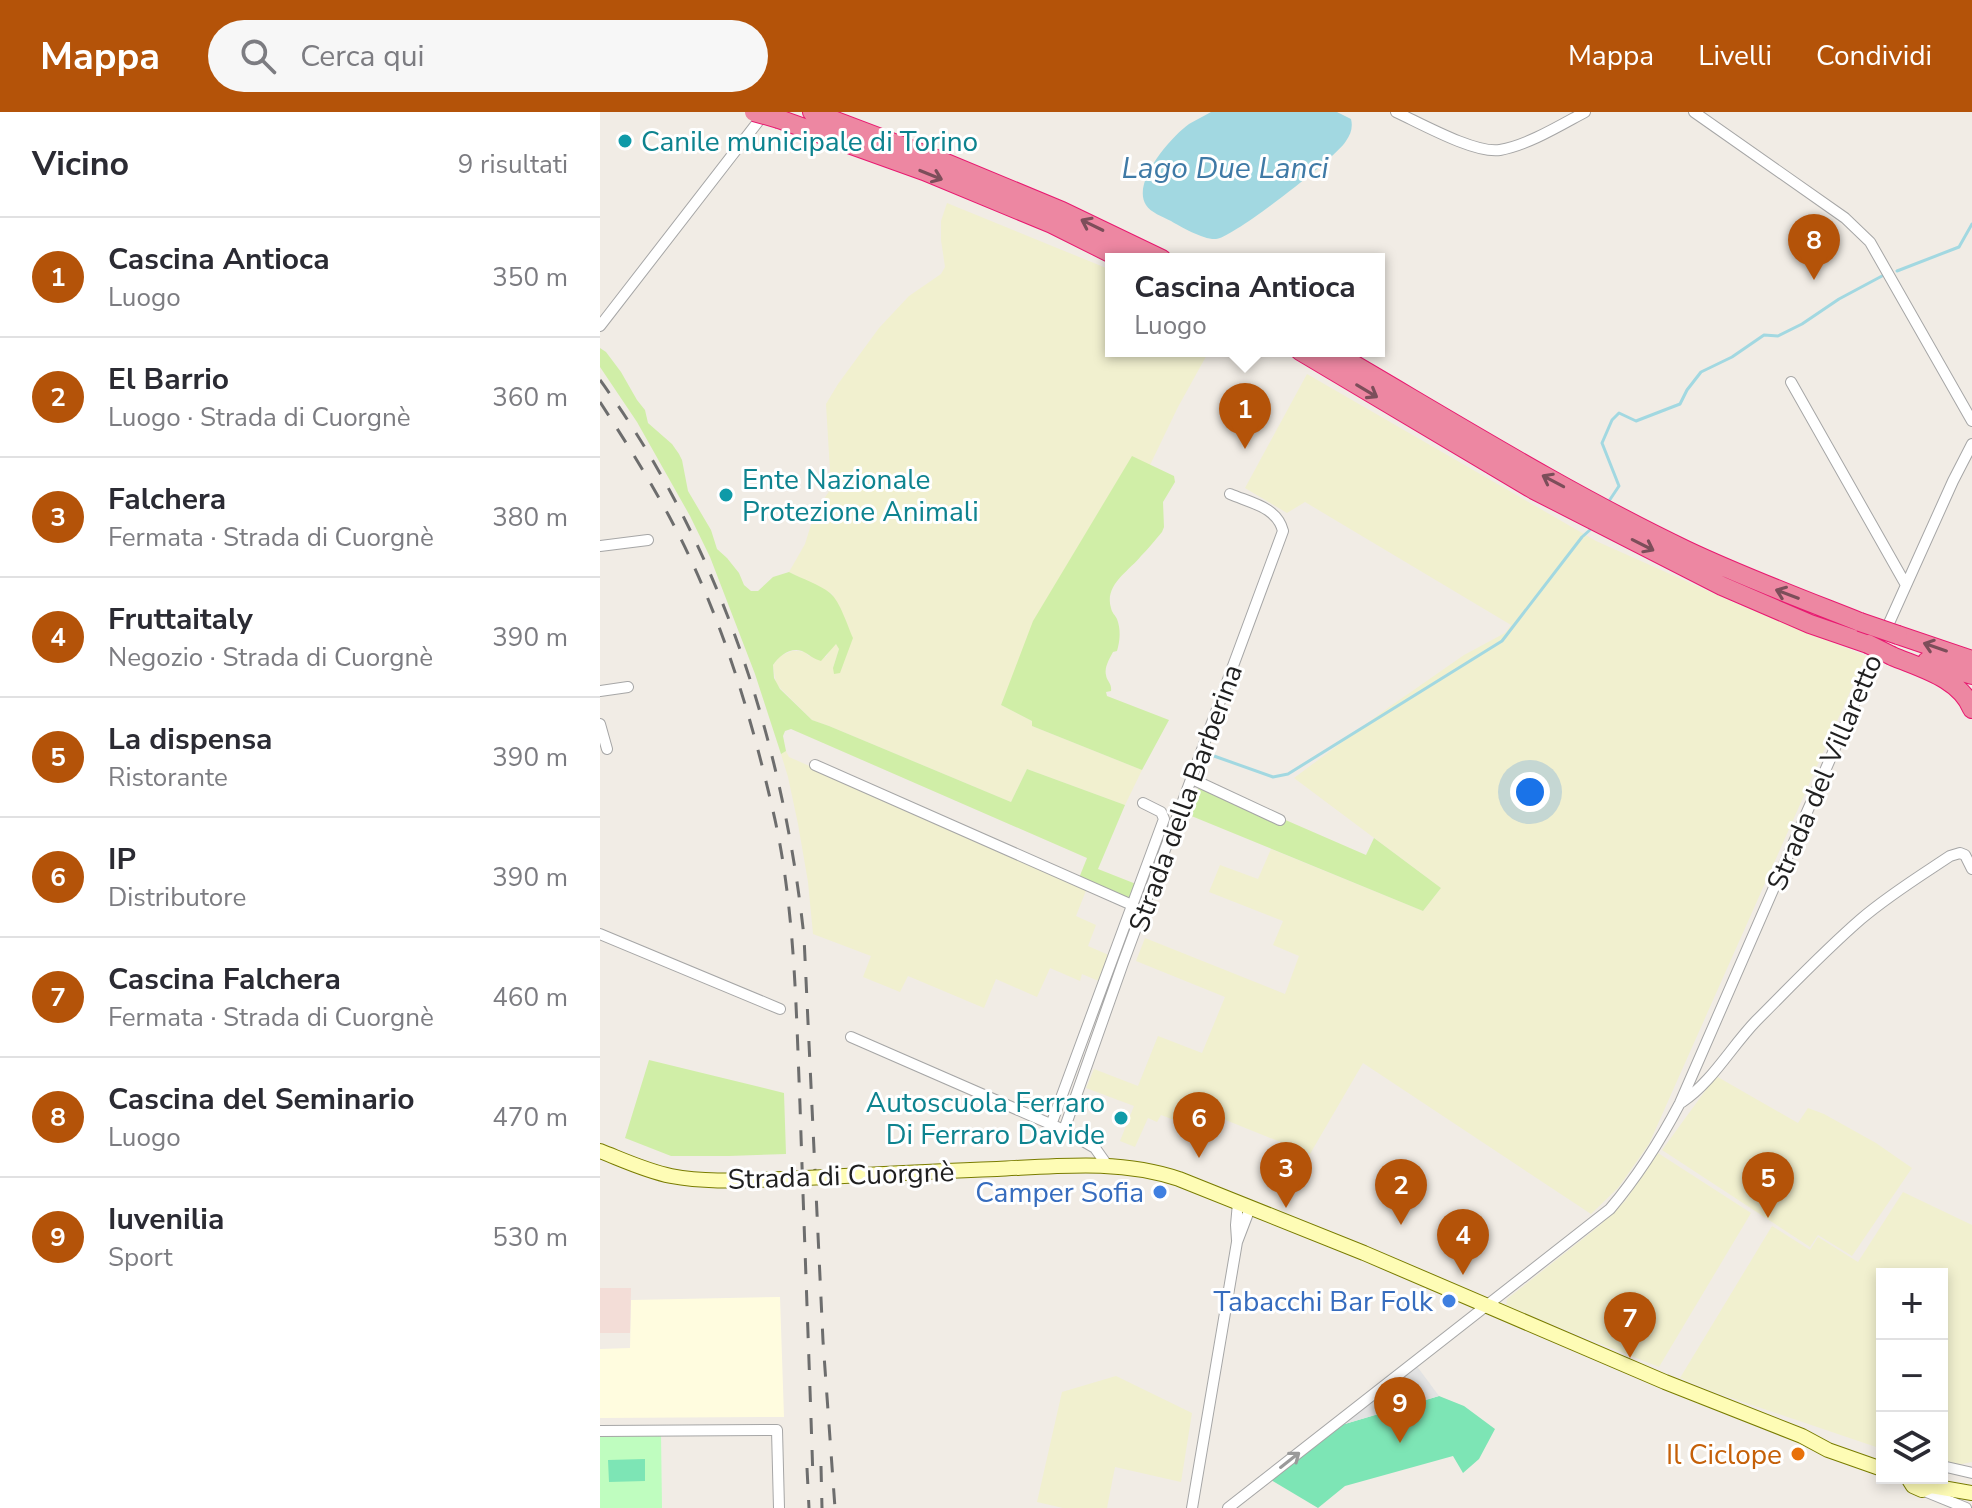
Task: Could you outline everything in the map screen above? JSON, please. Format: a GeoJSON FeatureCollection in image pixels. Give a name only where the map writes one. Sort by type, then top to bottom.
{"type":"FeatureCollection","features":[{"type":"Feature","properties":{"kind":"highway"},"geometry":{"type":"LineString","coordinates":[[754,112],[924,171],[1052,224],[1110,253]]}},
{"type":"Feature","properties":{"kind":"highway"},"geometry":{"type":"LineString","coordinates":[[812,112],[1062,211],[1150,253]]}},
{"type":"Feature","properties":{"kind":"highway"},"geometry":{"type":"LineString","coordinates":[[1310,357],[1534,490],[1722,586],[1810,624],[1860,635]]}},
{"type":"Feature","properties":{"kind":"highway"},"geometry":{"type":"LineString","coordinates":[[1341,357],[1547,478],[1686,550],[1772,588],[1860,635],[1972,675]]}},
{"type":"Feature","properties":{"kind":"highway"},"geometry":{"type":"LineString","coordinates":[[1894,648],[1972,660]]}},
{"type":"Feature","properties":{"kind":"highway"},"geometry":{"type":"LineString","coordinates":[[1894,648],[1957,687],[1964,693],[1972,709]]}},
{"type":"Feature","properties":{"kind":"main road","name":"Strada di Cuorgnè"},"geometry":{"type":"LineString","coordinates":[[601,1151],[649,1170],[695,1179],[784,1179],[1085,1165],[1158,1172],[1364,1253],[1665,1382],[1876,1467]]}},
{"type":"Feature","properties":{"kind":"main road","name":"Strada di Cuorgnè"},"geometry":{"type":"LineString","coordinates":[[1802,1436],[1876,1459]]}},
{"type":"Feature","properties":{"kind":"main road"},"geometry":{"type":"LineString","coordinates":[[1939,1484],[1972,1493]]}},
{"type":"Feature","properties":{"kind":"main road"},"geometry":{"type":"LineString","coordinates":[[1948,1484],[1972,1487]]}},
{"type":"Feature","properties":{"kind":"street"},"geometry":{"type":"LineString","coordinates":[[1396,112],[1484,150],[1499,150],[1517,144],[1585,112]]}},
{"type":"Feature","properties":{"kind":"street"},"geometry":{"type":"LineString","coordinates":[[1694,112],[1845,218],[1870,242],[1972,421]]}},
{"type":"Feature","properties":{"kind":"street"},"geometry":{"type":"LineString","coordinates":[[600,326],[772,116]]}},
{"type":"Feature","properties":{"kind":"street"},"geometry":{"type":"LineString","coordinates":[[1791,382],[1906,585]]}},
{"type":"Feature","properties":{"kind":"street","name":"Strada del Villaretto"},"geometry":{"type":"LineString","coordinates":[[1228,1508],[1610,1209],[1632,1182],[1659,1143],[1680,1103],[1906,585],[1972,444]]}},
{"type":"Feature","properties":{"kind":"street","name":"Strada della Barberina"},"geometry":{"type":"LineString","coordinates":[[1064,1130],[1283,531],[1280,520],[1271,511],[1230,494]]}},
{"type":"Feature","properties":{"kind":"street"},"geometry":{"type":"LineString","coordinates":[[600,546],[648,540]]}},
{"type":"Feature","properties":{"kind":"street"},"geometry":{"type":"LineString","coordinates":[[600,691],[628,687]]}},
{"type":"Feature","properties":{"kind":"street"},"geometry":{"type":"LineString","coordinates":[[600,724],[607,749]]}},
{"type":"Feature","properties":{"kind":"street","name":"Strada della Barberina"},"geometry":{"type":"LineString","coordinates":[[815,765],[1132,905]]}},
{"type":"Feature","properties":{"kind":"street"},"geometry":{"type":"LineString","coordinates":[[1192,779],[1280,820]]}},
{"type":"Feature","properties":{"kind":"street","name":"Strada della Barberina"},"geometry":{"type":"LineString","coordinates":[[1051,1125],[1164,819],[1161,812],[1143,803]]}},
{"type":"Feature","properties":{"kind":"street","name":"Strada del Villaretto"},"geometry":{"type":"LineString","coordinates":[[1680,1103],[1694,1094],[1749,1029],[1860,919],[1950,856],[1965,855],[1972,869]]}},
{"type":"Feature","properties":{"kind":"street"},"geometry":{"type":"LineString","coordinates":[[600,934],[780,1009]]}},
{"type":"Feature","properties":{"kind":"street"},"geometry":{"type":"LineString","coordinates":[[851,1037],[1064,1130],[1098,1151],[1107,1165]]}},
{"type":"Feature","properties":{"kind":"street"},"geometry":{"type":"LineString","coordinates":[[1082,1140],[1086,1151],[1085,1165]]}},
{"type":"Feature","properties":{"kind":"street"},"geometry":{"type":"LineString","coordinates":[[1192,1508],[1244,1205]]}},
{"type":"Feature","properties":{"kind":"street"},"geometry":{"type":"LineString","coordinates":[[600,1431],[777,1430],[779,1508]]}},
{"type":"Feature","properties":{"kind":"street"},"geometry":{"type":"LineString","coordinates":[[1948,1467],[1972,1473]]}},
{"type":"Feature","properties":{"kind":"street"},"geometry":{"type":"LineString","coordinates":[[1935,1484],[1966,1508]]}},
{"type":"Feature","properties":{"kind":"shaded area"},"geometry":{"type":"Polygon","coordinates":[[[600,1288],[631,1288],[630,1333],[600,1333],[600,1288]]]}},
{"type":"Feature","properties":{"kind":"shaded area"},"geometry":{"type":"Polygon","coordinates":[[[780,1297],[784,1417],[600,1418],[600,1349],[630,1348],[631,1300],[780,1297]]]}},
{"type":"Feature","properties":{"kind":"shaded area"},"geometry":{"type":"Polygon","coordinates":[[[1416,1365],[1439,1396],[1328,1429],[1416,1365]]]}},
{"type":"Feature","properties":{"kind":"green space"},"geometry":{"type":"Polygon","coordinates":[[[947,203],[1105,268],[1105,357],[1206,357],[1150,465],[1132,457],[1001,705],[1032,721],[1032,726],[1142,770],[1125,805],[1027,769],[1011,802],[812,720],[776,684],[773,665],[780,656],[798,651],[809,656],[826,657],[836,643],[839,649],[833,668],[850,632],[832,594],[789,572],[805,544],[814,515],[831,488],[826,404],[879,328],[909,296],[941,274],[945,267],[941,221],[947,203]]]}},
{"type":"Feature","properties":{"kind":"green space"},"geometry":{"type":"Polygon","coordinates":[[[600,348],[621,372],[645,410],[648,423],[679,454],[688,491],[711,530],[717,549],[739,573],[744,585],[751,591],[758,591],[773,577],[789,572],[826,590],[840,608],[853,638],[840,673],[834,674],[833,668],[839,649],[836,644],[821,661],[802,651],[789,651],[773,665],[774,678],[780,689],[812,720],[1011,802],[1027,769],[1125,805],[1098,869],[1136,884],[1131,899],[1079,878],[1087,858],[791,729],[785,731],[783,736],[786,751],[781,754],[755,674],[710,557],[637,422],[600,367],[600,348]]]}},
{"type":"Feature","properties":{"kind":"green space"},"geometry":{"type":"Polygon","coordinates":[[[1307,374],[1596,541],[1735,603],[1866,656],[1649,1144],[1618,1188],[1591,1214],[1363,1063],[1310,1154],[1196,1108],[1188,1125],[1161,1115],[1157,1122],[1148,1118],[1135,1147],[1120,1141],[1134,1106],[1086,1088],[1094,1069],[1138,1086],[1158,1036],[1202,1053],[1225,997],[1136,961],[1145,938],[1285,994],[1299,956],[1273,945],[1283,921],[1209,892],[1220,865],[1258,879],[1271,849],[1423,911],[1441,888],[1294,778],[1385,710],[1464,655],[1505,633],[1511,625],[1305,502],[1287,513],[1245,488],[1307,374]]]}},
{"type":"Feature","properties":{"kind":"green space"},"geometry":{"type":"Polygon","coordinates":[[[1132,456],[1174,476],[1175,482],[1163,502],[1162,532],[1114,585],[1110,600],[1120,635],[1117,651],[1113,652],[1106,669],[1111,688],[1106,692],[1107,696],[1169,720],[1142,770],[1032,726],[1032,721],[1001,705],[1033,621],[1132,456]]]}},
{"type":"Feature","properties":{"kind":"green space"},"geometry":{"type":"Polygon","coordinates":[[[786,751],[789,757],[1087,888],[1076,916],[1096,925],[1088,946],[1111,956],[1101,982],[1082,974],[1080,981],[1050,968],[1037,997],[996,979],[984,1008],[908,976],[900,992],[863,977],[871,956],[813,934],[798,824],[781,754],[786,751]]]}},
{"type":"Feature","properties":{"kind":"green space"},"geometry":{"type":"Polygon","coordinates":[[[1200,783],[1366,855],[1374,838],[1441,888],[1423,911],[1189,815],[1200,783]]]}},
{"type":"Feature","properties":{"kind":"green space"},"geometry":{"type":"Polygon","coordinates":[[[649,1060],[784,1093],[786,1154],[671,1156],[625,1138],[649,1060]]]}},
{"type":"Feature","properties":{"kind":"green space"},"geometry":{"type":"Polygon","coordinates":[[[1716,1076],[1798,1123],[1808,1108],[1824,1114],[1876,1143],[1912,1168],[1852,1256],[1818,1235],[1810,1247],[1662,1150],[1716,1076]]]}},
{"type":"Feature","properties":{"kind":"green space"},"geometry":{"type":"Polygon","coordinates":[[[1658,1153],[1751,1213],[1659,1367],[1506,1306],[1507,1299],[1599,1226],[1625,1201],[1658,1153]]]}},
{"type":"Feature","properties":{"kind":"green space"},"geometry":{"type":"Polygon","coordinates":[[[1903,1192],[1972,1225],[1972,1462],[1957,1465],[1948,1463],[1948,1268],[1876,1268],[1876,1447],[1680,1378],[1772,1226],[1810,1250],[1818,1237],[1858,1262],[1903,1192]]]}},
{"type":"Feature","properties":{"kind":"green space"},"geometry":{"type":"Polygon","coordinates":[[[1116,1376],[1192,1413],[1181,1482],[1115,1467],[1107,1508],[1063,1508],[1037,1502],[1062,1392],[1116,1376]]]}},
{"type":"Feature","properties":{"kind":"green space"},"geometry":{"type":"Polygon","coordinates":[[[1439,1396],[1464,1406],[1495,1429],[1479,1459],[1463,1473],[1453,1456],[1345,1486],[1318,1508],[1271,1480],[1328,1429],[1439,1396]]]}},
{"type":"Feature","properties":{"kind":"green space"},"geometry":{"type":"Polygon","coordinates":[[[661,1435],[662,1508],[600,1508],[600,1436],[661,1435]]]}},
{"type":"Feature","properties":{"kind":"green space"},"geometry":{"type":"Polygon","coordinates":[[[645,1459],[645,1481],[609,1482],[608,1460],[645,1459]]]}},
{"type":"Feature","properties":{"kind":"water","name":"Lago Due Lanci"},"geometry":{"type":"Polygon","coordinates":[[[1211,112],[1337,112],[1351,119],[1352,128],[1338,150],[1305,179],[1241,226],[1211,239],[1154,212],[1146,205],[1143,195],[1149,172],[1173,138],[1189,124],[1211,112]]]}},
{"type":"Feature","properties":{"kind":"waterway"},"geometry":{"type":"LineString","coordinates":[[1897,271],[1959,247],[1972,224]]}},
{"type":"Feature","properties":{"kind":"waterway"},"geometry":{"type":"LineString","coordinates":[[1609,501],[1619,486],[1602,443],[1612,420],[1619,413],[1636,421],[1680,404],[1701,372],[1732,357],[1764,335],[1778,336],[1802,324],[1839,299],[1882,276]]}},
{"type":"Feature","properties":{"kind":"waterway"},"geometry":{"type":"LineString","coordinates":[[1214,756],[1273,777],[1288,774],[1502,641],[1591,529]]}},
{"type":"Feature","properties":{"kind":"railway"},"geometry":{"type":"LineString","coordinates":[[600,380],[642,442],[679,508],[711,575],[761,716],[780,789],[804,937],[823,1341],[835,1508]]}},
{"type":"Feature","properties":{"kind":"railway"},"geometry":{"type":"LineString","coordinates":[[600,402],[661,501],[703,586],[743,697],[780,846],[796,994],[813,1479]]}},
{"type":"Feature","properties":{"kind":"railway"},"geometry":{"type":"LineString","coordinates":[[821,1466],[822,1508]]}},
{"type":"Feature","properties":{"kind":"railway"},"geometry":{"type":"LineString","coordinates":[[807,1468],[809,1508]]}},
{"type":"Feature","properties":{"kind":"place","name":"Canile municipale di Torino"},"geometry":{"type":"Point","coordinates":[625,141]}},
{"type":"Feature","properties":{"kind":"place","name":"Cascina del Seminario"},"geometry":{"type":"Point","coordinates":[1814,280]}},
{"type":"Feature","properties":{"kind":"place","name":"Cascina Antioca"},"geometry":{"type":"Point","coordinates":[1245,449]}},
{"type":"Feature","properties":{"kind":"place","name":"Ente Nazionale Protezione Animali"},"geometry":{"type":"Point","coordinates":[726,495]}},
{"type":"Feature","properties":{"kind":"place","name":"Autoscuola Ferraro Di Ferraro Davide"},"geometry":{"type":"Point","coordinates":[1121,1118]}},
{"type":"Feature","properties":{"kind":"place","name":"IP"},"geometry":{"type":"Point","coordinates":[1199,1158]}},
{"type":"Feature","properties":{"kind":"place","name":"Camper Sofia"},"geometry":{"type":"Point","coordinates":[1160,1192]}},
{"type":"Feature","properties":{"kind":"place","name":"Falchera"},"geometry":{"type":"Point","coordinates":[1286,1208]}},
{"type":"Feature","properties":{"kind":"place","name":"La dispensa"},"geometry":{"type":"Point","coordinates":[1768,1218]}},
{"type":"Feature","properties":{"kind":"place","name":"El Barrio"},"geometry":{"type":"Point","coordinates":[1401,1225]}},
{"type":"Feature","properties":{"kind":"place","name":"Fruttaitaly"},"geometry":{"type":"Point","coordinates":[1463,1275]}},
{"type":"Feature","properties":{"kind":"place","name":"Tabacchi Bar Folk"},"geometry":{"type":"Point","coordinates":[1449,1301]}},
{"type":"Feature","properties":{"kind":"place","name":"Cascina Falchera"},"geometry":{"type":"Point","coordinates":[1630,1358]}},
{"type":"Feature","properties":{"kind":"place","name":"Iuvenilia"},"geometry":{"type":"Point","coordinates":[1400,1443]}},
{"type":"Feature","properties":{"kind":"place","name":"Il Ciclope"},"geometry":{"type":"Point","coordinates":[1798,1454]}}]}
